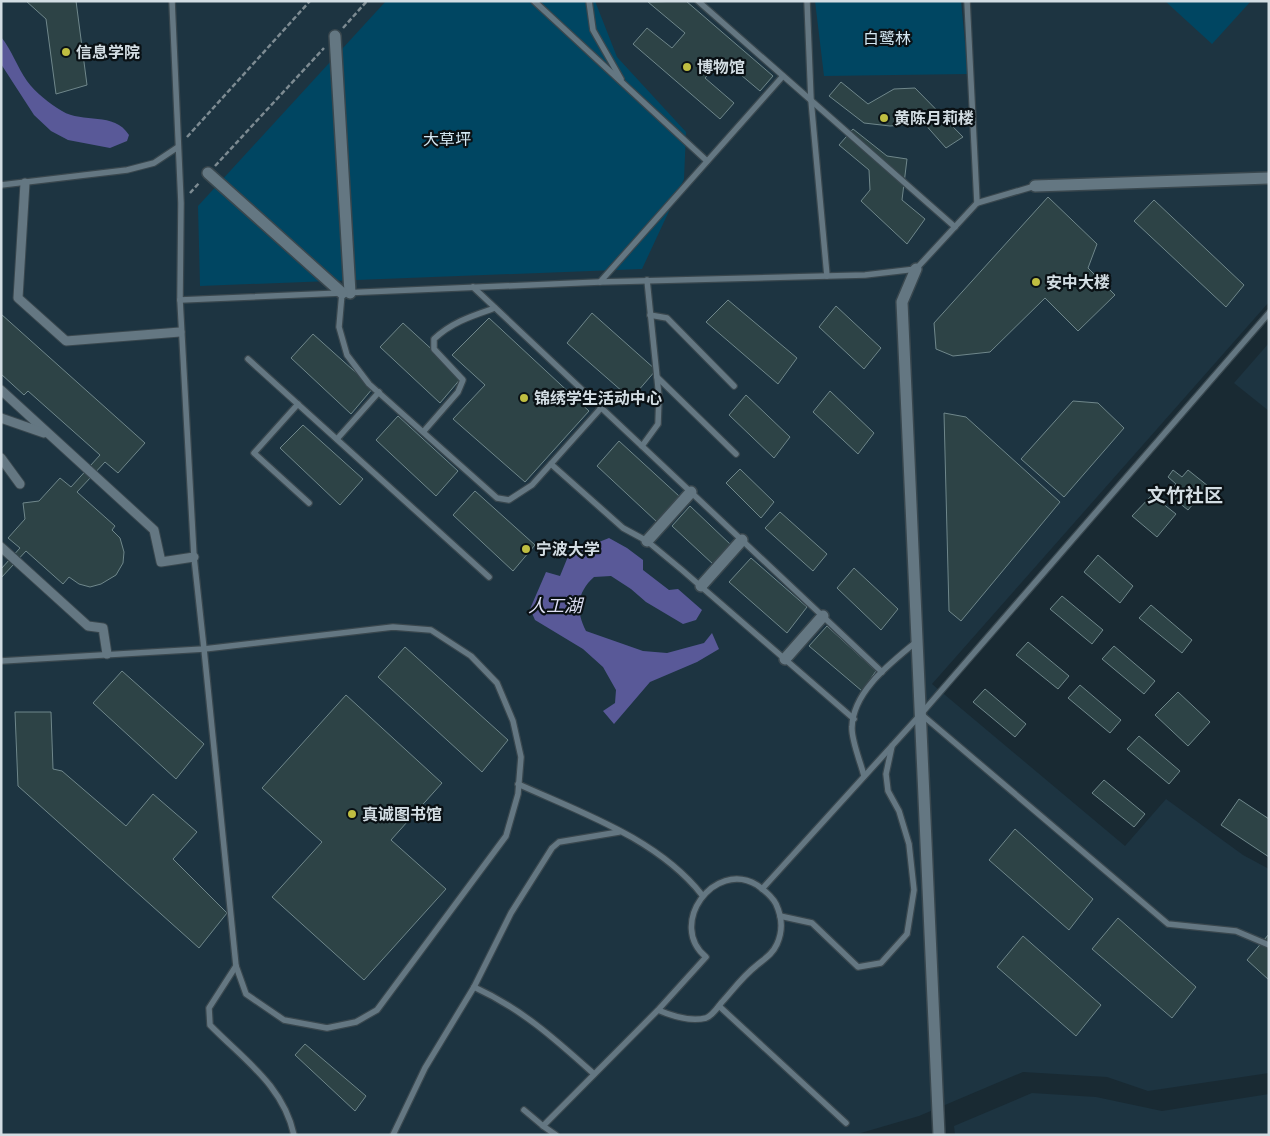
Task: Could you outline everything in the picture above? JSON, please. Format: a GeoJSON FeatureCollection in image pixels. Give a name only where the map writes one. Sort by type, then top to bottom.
{"type":"FeatureCollection","features":[{"type":"Feature","properties":{"kind":"street"},"geometry":{"type":"LineString","coordinates":[[335,36],[346,293]]}},
{"type":"Feature","properties":{"kind":"street"},"geometry":{"type":"LineString","coordinates":[[208,173],[346,293]]}},
{"type":"Feature","properties":{"kind":"street"},"geometry":{"type":"LineString","coordinates":[[1035,186],[1269,178]]}},
{"type":"Feature","properties":{"kind":"street"},"geometry":{"type":"LineString","coordinates":[[25,183],[18,298],[66,341],[180,332]]}},
{"type":"Feature","properties":{"kind":"street"},"geometry":{"type":"LineString","coordinates":[[916,269],[902,302],[940,1135]]}},
{"type":"Feature","properties":{"kind":"street"},"geometry":{"type":"LineString","coordinates":[[1,390],[154,530],[161,562],[194,556]]}},
{"type":"Feature","properties":{"kind":"street"},"geometry":{"type":"LineString","coordinates":[[1,418],[48,434]]}},
{"type":"Feature","properties":{"kind":"street"},"geometry":{"type":"LineString","coordinates":[[1,458],[20,484]]}},
{"type":"Feature","properties":{"kind":"street"},"geometry":{"type":"LineString","coordinates":[[647,541],[691,492]]}},
{"type":"Feature","properties":{"kind":"street"},"geometry":{"type":"LineString","coordinates":[[701,586],[742,540]]}},
{"type":"Feature","properties":{"kind":"street"},"geometry":{"type":"LineString","coordinates":[[1,547],[88,626],[103,628],[107,654]]}},
{"type":"Feature","properties":{"kind":"street"},"geometry":{"type":"LineString","coordinates":[[785,659],[823,616]]}},
{"type":"Feature","properties":{"kind":"lane"},"geometry":{"type":"LineString","coordinates":[[1,661],[204,649],[393,627],[431,630],[471,656],[497,683],[513,721],[521,756],[518,784],[506,836],[377,1010],[356,1022],[328,1028],[284,1020],[246,994],[236,966],[204,649],[194,556],[180,332],[181,203],[172,1]]}},
{"type":"Feature","properties":{"kind":"lane"},"geometry":{"type":"LineString","coordinates":[[534,1],[707,161]]}},
{"type":"Feature","properties":{"kind":"lane"},"geometry":{"type":"LineString","coordinates":[[589,1],[593,30],[625,85]]}},
{"type":"Feature","properties":{"kind":"lane"},"geometry":{"type":"LineString","coordinates":[[698,1],[955,227]]}},
{"type":"Feature","properties":{"kind":"lane"},"geometry":{"type":"LineString","coordinates":[[807,1],[811,100],[826,276]]}},
{"type":"Feature","properties":{"kind":"lane"},"geometry":{"type":"LineString","coordinates":[[967,1],[977,203]]}},
{"type":"Feature","properties":{"kind":"lane"},"geometry":{"type":"LineString","coordinates":[[600,282],[783,76]]}},
{"type":"Feature","properties":{"kind":"lane"},"geometry":{"type":"LineString","coordinates":[[1,185],[127,170],[154,163],[178,147]]}},
{"type":"Feature","properties":{"kind":"lane"},"geometry":{"type":"LineString","coordinates":[[180,300],[647,280],[865,275],[916,269],[977,203],[1035,186]]}},
{"type":"Feature","properties":{"kind":"lane"},"geometry":{"type":"LineString","coordinates":[[642,446],[658,424],[657,377],[647,280]]}},
{"type":"Feature","properties":{"kind":"lane"},"geometry":{"type":"LineString","coordinates":[[473,287],[882,672]]}},
{"type":"Feature","properties":{"kind":"lane"},"geometry":{"type":"LineString","coordinates":[[346,293],[339,327],[348,355],[369,384],[424,430],[497,498],[509,500],[532,485],[601,408]]}},
{"type":"Feature","properties":{"kind":"lane"},"geometry":{"type":"LineString","coordinates":[[424,430],[458,392],[464,380],[434,349],[434,339],[459,320],[495,308]]}},
{"type":"Feature","properties":{"kind":"lane"},"geometry":{"type":"LineString","coordinates":[[762,889],[921,714],[1269,313]]}},
{"type":"Feature","properties":{"kind":"lane"},"geometry":{"type":"LineString","coordinates":[[650,315],[667,318],[734,386]]}},
{"type":"Feature","properties":{"kind":"lane"},"geometry":{"type":"LineString","coordinates":[[248,359],[489,577]]}},
{"type":"Feature","properties":{"kind":"lane"},"geometry":{"type":"LineString","coordinates":[[657,377],[736,454]]}},
{"type":"Feature","properties":{"kind":"lane"},"geometry":{"type":"LineString","coordinates":[[337,439],[379,392]]}},
{"type":"Feature","properties":{"kind":"lane"},"geometry":{"type":"LineString","coordinates":[[298,404],[254,452],[309,503]]}},
{"type":"Feature","properties":{"kind":"lane"},"geometry":{"type":"LineString","coordinates":[[551,464],[623,528],[647,541],[701,586],[854,718]]}},
{"type":"Feature","properties":{"kind":"lane"},"geometry":{"type":"LineString","coordinates":[[864,776],[852,728],[859,701],[882,672],[918,640]]}},
{"type":"Feature","properties":{"kind":"lane"},"geometry":{"type":"LineString","coordinates":[[921,714],[1168,924],[1236,931],[1269,945]]}},
{"type":"Feature","properties":{"kind":"lane"},"geometry":{"type":"LineString","coordinates":[[780,916],[812,923],[858,967],[881,963],[907,934],[914,890],[909,844],[900,812],[888,791],[886,774],[892,746]]}},
{"type":"Feature","properties":{"kind":"lane"},"geometry":{"type":"LineString","coordinates":[[518,784],[619,832],[664,857],[688,876],[702,895]]}},
{"type":"Feature","properties":{"kind":"lane"},"geometry":{"type":"LineString","coordinates":[[393,1135],[425,1068],[474,987],[511,914],[552,848],[559,842],[619,832]]}},
{"type":"Feature","properties":{"kind":"lane"},"geometry":{"type":"LineString","coordinates":[[543,1126],[658,1010],[706,957],[694,941],[691,926],[693,912],[702,895],[723,881],[738,880],[753,883],[762,889],[775,902],[780,916],[781,931],[777,945],[768,957],[756,966],[708,1017],[696,1019],[658,1010]]}},
{"type":"Feature","properties":{"kind":"lane"},"geometry":{"type":"LineString","coordinates":[[236,966],[209,1008],[210,1025],[264,1077],[280,1097],[290,1117],[294,1135]]}},
{"type":"Feature","properties":{"kind":"lane"},"geometry":{"type":"LineString","coordinates":[[474,987],[502,1000],[533,1020],[594,1074]]}},
{"type":"Feature","properties":{"kind":"lane"},"geometry":{"type":"LineString","coordinates":[[719,1006],[846,1123]]}},
{"type":"Feature","properties":{"kind":"lane"},"geometry":{"type":"LineString","coordinates":[[524,1110],[556,1135]]}},
{"type":"Feature","properties":{"kind":"path"},"geometry":{"type":"LineString","coordinates":[[178,147],[310,1]]}},
{"type":"Feature","properties":{"kind":"path"},"geometry":{"type":"LineString","coordinates":[[181,203],[367,1]]}},
{"type":"Feature","properties":{"kind":"shaded area","name":"宁波大学"},"geometry":{"type":"Polygon","coordinates":[[[1,1],[1269,1],[1269,302],[932,684],[1125,846],[1166,799],[1243,855],[1269,869],[1269,1073],[1148,1091],[1107,1077],[1023,1072],[919,1116],[854,1135],[1,1135],[1,1]]]}},
{"type":"Feature","properties":{"kind":"shaded area"},"geometry":{"type":"Polygon","coordinates":[[[1269,343],[1269,411],[1234,383],[1269,343]]]}},
{"type":"Feature","properties":{"kind":"shaded area"},"geometry":{"type":"Polygon","coordinates":[[[1032,1093],[1096,1097],[1162,1111],[1269,1094],[1269,1135],[955,1135],[954,1126],[1032,1093]]]}},
{"type":"Feature","properties":{"kind":"green space","name":"大草坪"},"geometry":{"type":"Polygon","coordinates":[[[386,1],[595,1],[617,57],[686,132],[684,179],[642,269],[200,286],[198,206],[386,1]]]}},
{"type":"Feature","properties":{"kind":"green space","name":"白鹭林"},"geometry":{"type":"Polygon","coordinates":[[[815,1],[961,1],[968,74],[824,76],[815,1]]]}},
{"type":"Feature","properties":{"kind":"green space"},"geometry":{"type":"Polygon","coordinates":[[[1165,1],[1251,1],[1212,44],[1165,1]]]}},
{"type":"Feature","properties":{"kind":"water"},"geometry":{"type":"Polygon","coordinates":[[[1,37],[27,81],[43,98],[70,115],[107,120],[115,123],[129,135],[127,141],[110,148],[68,140],[51,131],[34,115],[1,64],[1,37]]]}},
{"type":"Feature","properties":{"kind":"water","name":"人工湖"},"geometry":{"type":"Polygon","coordinates":[[[609,538],[643,560],[643,570],[669,590],[678,589],[702,610],[696,620],[683,624],[646,602],[611,576],[594,577],[584,589],[580,602],[580,616],[586,631],[643,651],[667,653],[704,643],[712,633],[719,649],[697,662],[650,682],[614,724],[603,711],[615,703],[616,690],[603,667],[583,649],[535,620],[530,609],[546,572],[560,576],[569,554],[609,538]]]}},
{"type":"Feature","properties":{"kind":"building","name":"信息学院"},"geometry":{"type":"Polygon","coordinates":[[[26,1],[76,1],[87,85],[56,94],[46,19],[26,1]]]}},
{"type":"Feature","properties":{"kind":"building","name":"博物馆"},"geometry":{"type":"Polygon","coordinates":[[[686,1],[773,76],[760,91],[722,59],[705,78],[734,103],[720,119],[633,44],[647,28],[672,48],[685,33],[648,2],[686,1]]]}},
{"type":"Feature","properties":{"kind":"building","name":"黄陈月莉楼"},"geometry":{"type":"Polygon","coordinates":[[[841,82],[868,104],[894,89],[915,88],[963,137],[946,148],[916,114],[904,125],[890,126],[864,123],[829,96],[841,82]]]}},
{"type":"Feature","properties":{"kind":"building"},"geometry":{"type":"Polygon","coordinates":[[[853,129],[887,156],[907,159],[902,200],[925,219],[907,244],[861,201],[870,190],[869,170],[839,145],[853,129]]]}},
{"type":"Feature","properties":{"kind":"building","name":"安中大楼"},"geometry":{"type":"Polygon","coordinates":[[[1048,197],[1097,244],[1088,268],[1115,295],[1078,331],[1045,298],[990,352],[953,356],[936,349],[934,323],[1048,197]]]}},
{"type":"Feature","properties":{"kind":"building"},"geometry":{"type":"Polygon","coordinates":[[[1154,200],[1244,285],[1226,307],[1134,221],[1154,200]]]}},
{"type":"Feature","properties":{"kind":"building"},"geometry":{"type":"Polygon","coordinates":[[[728,300],[797,358],[778,384],[706,322],[728,300]]]}},
{"type":"Feature","properties":{"kind":"building"},"geometry":{"type":"Polygon","coordinates":[[[836,306],[881,348],[864,369],[819,327],[836,306]]]}},
{"type":"Feature","properties":{"kind":"building"},"geometry":{"type":"Polygon","coordinates":[[[592,313],[656,370],[631,399],[567,343],[592,313]]]}},
{"type":"Feature","properties":{"kind":"building"},"geometry":{"type":"Polygon","coordinates":[[[1,314],[145,443],[118,473],[105,462],[77,492],[115,526],[112,530],[120,538],[124,552],[123,563],[116,575],[101,584],[90,587],[79,584],[69,577],[63,584],[26,551],[1,578],[1,569],[20,548],[8,538],[25,519],[23,503],[39,501],[60,478],[71,487],[100,455],[28,391],[24,395],[1,374],[1,314]]]}},
{"type":"Feature","properties":{"kind":"building","name":"锦绣学生活动中心"},"geometry":{"type":"Polygon","coordinates":[[[489,318],[589,411],[525,482],[453,419],[485,385],[452,355],[489,318]]]}},
{"type":"Feature","properties":{"kind":"building"},"geometry":{"type":"Polygon","coordinates":[[[403,323],[462,377],[440,403],[380,347],[403,323]]]}},
{"type":"Feature","properties":{"kind":"building"},"geometry":{"type":"Polygon","coordinates":[[[313,334],[373,388],[351,414],[291,358],[313,334]]]}},
{"type":"Feature","properties":{"kind":"building"},"geometry":{"type":"Polygon","coordinates":[[[830,391],[874,433],[858,454],[813,412],[830,391]]]}},
{"type":"Feature","properties":{"kind":"building"},"geometry":{"type":"Polygon","coordinates":[[[746,395],[790,437],[774,458],[729,415],[746,395]]]}},
{"type":"Feature","properties":{"kind":"building"},"geometry":{"type":"Polygon","coordinates":[[[1073,401],[1098,403],[1124,428],[1064,497],[1021,459],[1073,401]]]}},
{"type":"Feature","properties":{"kind":"building"},"geometry":{"type":"Polygon","coordinates":[[[944,413],[966,417],[1060,502],[961,621],[949,611],[944,413]]]}},
{"type":"Feature","properties":{"kind":"building"},"geometry":{"type":"Polygon","coordinates":[[[398,416],[458,471],[436,496],[376,440],[398,416]]]}},
{"type":"Feature","properties":{"kind":"building"},"geometry":{"type":"Polygon","coordinates":[[[303,425],[363,479],[340,505],[280,448],[303,425]]]}},
{"type":"Feature","properties":{"kind":"building"},"geometry":{"type":"Polygon","coordinates":[[[619,441],[679,496],[657,522],[597,466],[619,441]]]}},
{"type":"Feature","properties":{"kind":"building"},"geometry":{"type":"Polygon","coordinates":[[[740,469],[774,502],[761,518],[726,483],[740,469]]]}},
{"type":"Feature","properties":{"kind":"building"},"geometry":{"type":"Polygon","coordinates":[[[1173,470],[1182,477],[1188,470],[1208,486],[1188,510],[1168,494],[1176,484],[1168,477],[1173,470]]]}},
{"type":"Feature","properties":{"kind":"building"},"geometry":{"type":"Polygon","coordinates":[[[475,491],[535,545],[513,571],[453,515],[475,491]]]}},
{"type":"Feature","properties":{"kind":"building"},"geometry":{"type":"Polygon","coordinates":[[[1152,495],[1176,514],[1157,537],[1132,516],[1152,495]]]}},
{"type":"Feature","properties":{"kind":"building"},"geometry":{"type":"Polygon","coordinates":[[[690,506],[731,545],[714,565],[672,526],[690,506]]]}},
{"type":"Feature","properties":{"kind":"building"},"geometry":{"type":"Polygon","coordinates":[[[780,512],[827,554],[813,571],[765,528],[780,512]]]}},
{"type":"Feature","properties":{"kind":"building"},"geometry":{"type":"Polygon","coordinates":[[[1098,555],[1133,586],[1120,603],[1084,572],[1098,555]]]}},
{"type":"Feature","properties":{"kind":"building"},"geometry":{"type":"Polygon","coordinates":[[[751,558],[807,607],[787,633],[729,582],[751,558]]]}},
{"type":"Feature","properties":{"kind":"building"},"geometry":{"type":"Polygon","coordinates":[[[854,568],[898,609],[881,630],[837,588],[854,568]]]}},
{"type":"Feature","properties":{"kind":"building"},"geometry":{"type":"Polygon","coordinates":[[[1062,596],[1103,630],[1092,644],[1050,609],[1062,596]]]}},
{"type":"Feature","properties":{"kind":"building"},"geometry":{"type":"Polygon","coordinates":[[[1151,605],[1192,640],[1182,653],[1139,618],[1151,605]]]}},
{"type":"Feature","properties":{"kind":"building"},"geometry":{"type":"Polygon","coordinates":[[[827,626],[876,671],[862,691],[809,646],[827,626]]]}},
{"type":"Feature","properties":{"kind":"building"},"geometry":{"type":"Polygon","coordinates":[[[1028,642],[1069,676],[1058,689],[1016,655],[1028,642]]]}},
{"type":"Feature","properties":{"kind":"building"},"geometry":{"type":"Polygon","coordinates":[[[1114,646],[1155,681],[1144,694],[1102,659],[1114,646]]]}},
{"type":"Feature","properties":{"kind":"building"},"geometry":{"type":"Polygon","coordinates":[[[405,647],[508,740],[482,772],[378,677],[405,647]]]}},
{"type":"Feature","properties":{"kind":"building"},"geometry":{"type":"Polygon","coordinates":[[[122,671],[204,744],[176,779],[93,703],[122,671]]]}},
{"type":"Feature","properties":{"kind":"building"},"geometry":{"type":"Polygon","coordinates":[[[1080,685],[1121,720],[1110,733],[1068,698],[1080,685]]]}},
{"type":"Feature","properties":{"kind":"building"},"geometry":{"type":"Polygon","coordinates":[[[985,689],[1026,724],[1015,737],[973,702],[985,689]]]}},
{"type":"Feature","properties":{"kind":"building"},"geometry":{"type":"Polygon","coordinates":[[[1178,692],[1210,722],[1188,746],[1155,715],[1178,692]]]}},
{"type":"Feature","properties":{"kind":"building","name":"真诚图书馆"},"geometry":{"type":"Polygon","coordinates":[[[346,695],[442,783],[391,840],[446,889],[364,980],[272,897],[322,842],[262,788],[346,695]]]}},
{"type":"Feature","properties":{"kind":"building"},"geometry":{"type":"Polygon","coordinates":[[[15,712],[51,712],[53,769],[62,771],[126,826],[153,794],[197,832],[173,859],[227,913],[199,948],[18,786],[15,712]]]}},
{"type":"Feature","properties":{"kind":"building"},"geometry":{"type":"Polygon","coordinates":[[[1139,736],[1180,771],[1169,784],[1127,749],[1139,736]]]}},
{"type":"Feature","properties":{"kind":"building"},"geometry":{"type":"Polygon","coordinates":[[[1104,780],[1145,814],[1134,827],[1092,793],[1104,780]]]}},
{"type":"Feature","properties":{"kind":"building"},"geometry":{"type":"Polygon","coordinates":[[[1239,799],[1269,819],[1269,857],[1221,825],[1239,799]]]}},
{"type":"Feature","properties":{"kind":"building"},"geometry":{"type":"Polygon","coordinates":[[[1015,829],[1093,899],[1069,930],[989,860],[1015,829]]]}},
{"type":"Feature","properties":{"kind":"building"},"geometry":{"type":"Polygon","coordinates":[[[1118,918],[1196,987],[1172,1018],[1092,949],[1118,918]]]}},
{"type":"Feature","properties":{"kind":"building"},"geometry":{"type":"Polygon","coordinates":[[[1269,934],[1269,980],[1247,960],[1269,934]]]}},
{"type":"Feature","properties":{"kind":"building"},"geometry":{"type":"Polygon","coordinates":[[[1023,936],[1101,1005],[1076,1036],[997,967],[1023,936]]]}},
{"type":"Feature","properties":{"kind":"building"},"geometry":{"type":"Polygon","coordinates":[[[305,1044],[366,1096],[355,1111],[295,1055],[305,1044]]]}},
{"type":"Feature","properties":{"kind":"place","name":"信息学院"},"geometry":{"type":"Point","coordinates":[66,52]}},
{"type":"Feature","properties":{"kind":"place","name":"博物馆"},"geometry":{"type":"Point","coordinates":[687,67]}},
{"type":"Feature","properties":{"kind":"place","name":"黄陈月莉楼"},"geometry":{"type":"Point","coordinates":[884,118]}},
{"type":"Feature","properties":{"kind":"place","name":"安中大楼"},"geometry":{"type":"Point","coordinates":[1036,282]}},
{"type":"Feature","properties":{"kind":"place","name":"锦绣学生活动中心"},"geometry":{"type":"Point","coordinates":[524,398]}},
{"type":"Feature","properties":{"kind":"place","name":"宁波大学"},"geometry":{"type":"Point","coordinates":[526,549]}},
{"type":"Feature","properties":{"kind":"place","name":"真诚图书馆"},"geometry":{"type":"Point","coordinates":[352,814]}},
{"type":"Feature","properties":{"kind":"district","name":"文竹社区"},"geometry":{"type":"Point","coordinates":[1185,495]}}]}
